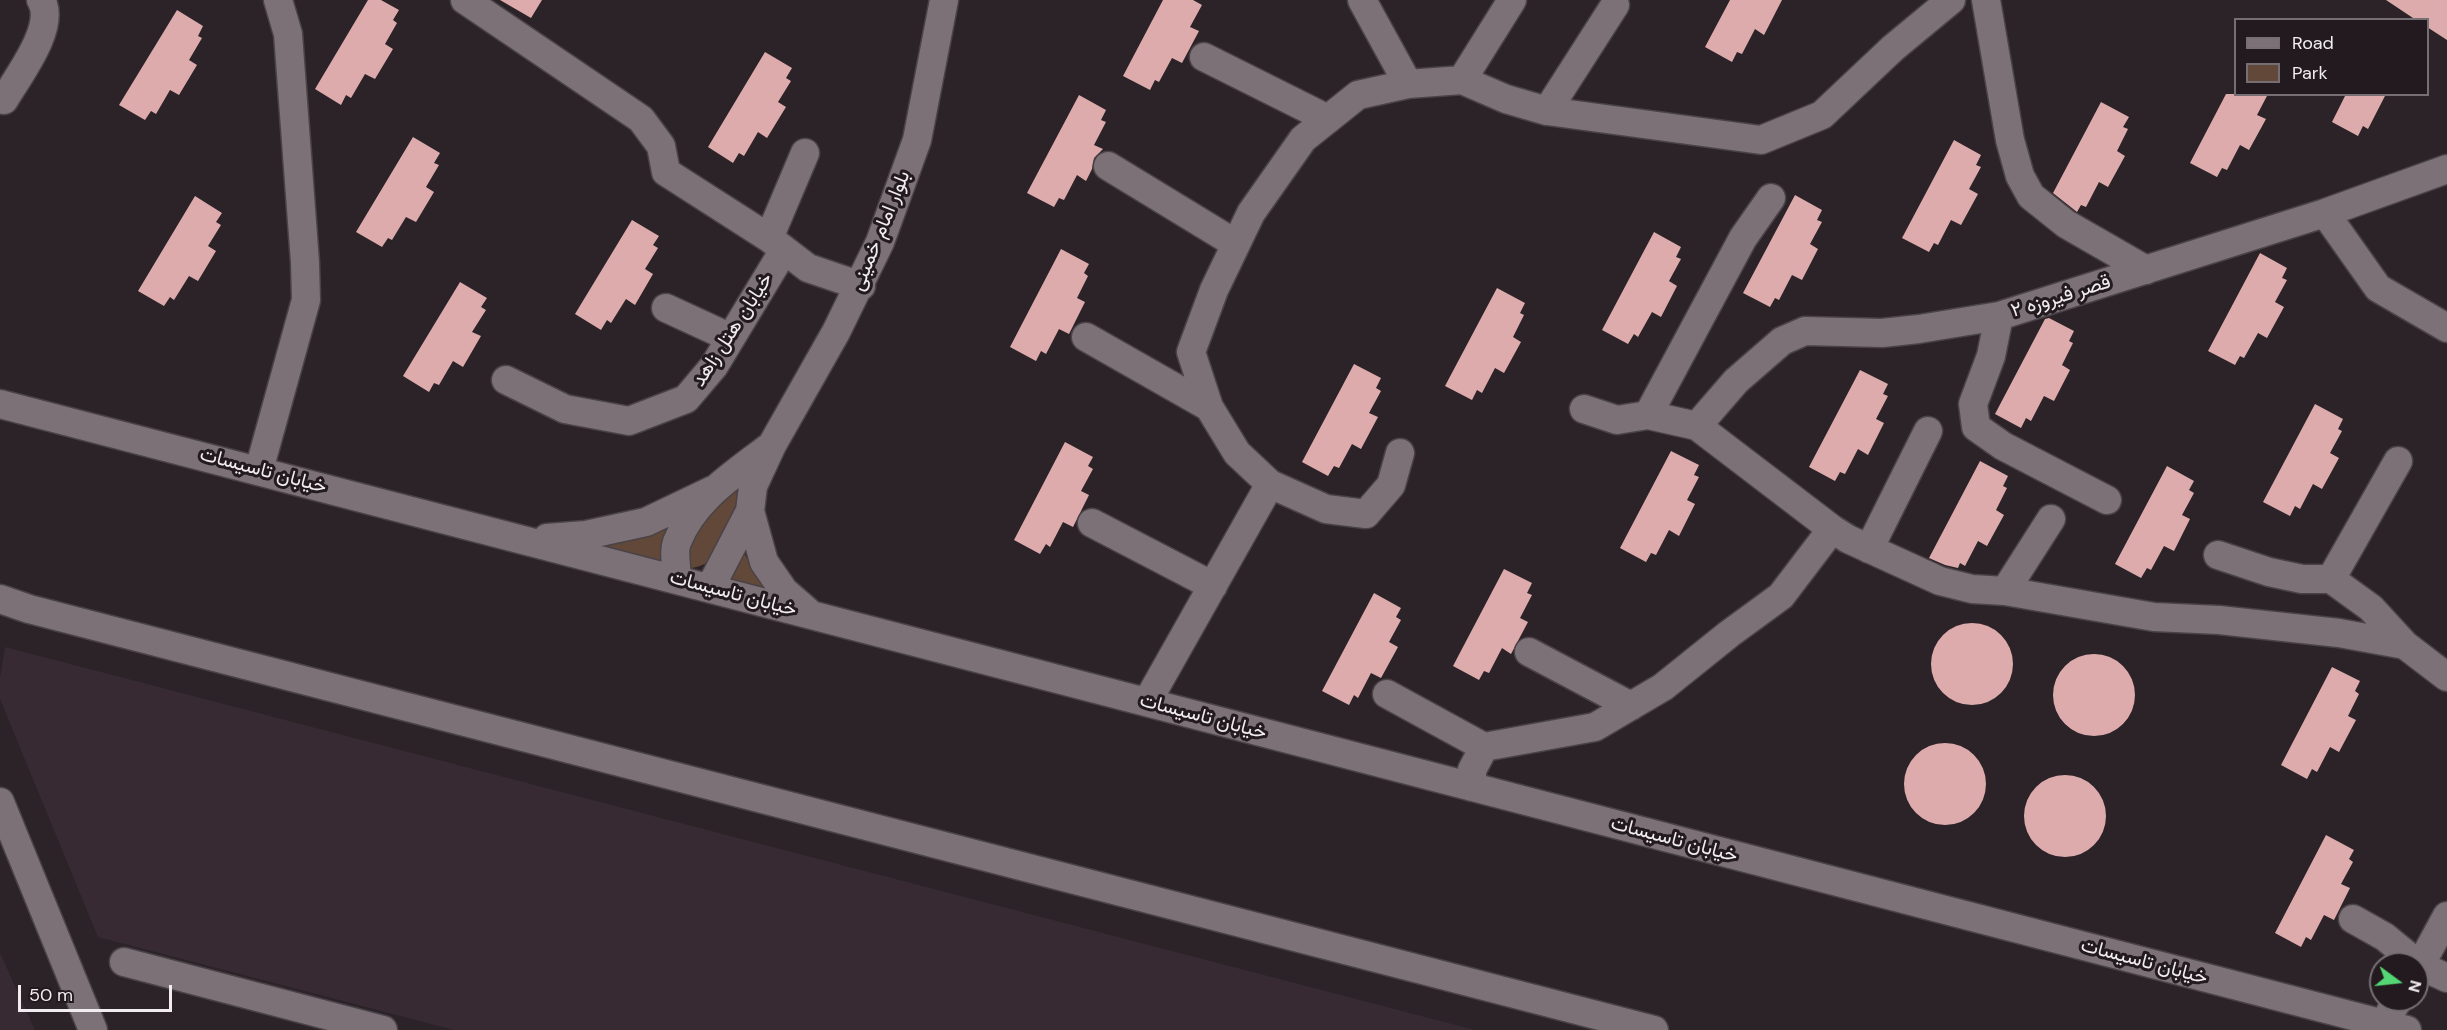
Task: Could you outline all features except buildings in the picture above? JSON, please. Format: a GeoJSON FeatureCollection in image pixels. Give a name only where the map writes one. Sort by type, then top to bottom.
{"type":"FeatureCollection","features":[{"type":"Feature","properties":{"kind":"street"},"geometry":{"type":"LineString","coordinates":[[4,100],[43,33],[46,8],[41,0]]}},
{"type":"Feature","properties":{"kind":"street"},"geometry":{"type":"LineString","coordinates":[[259,470],[306,300],[288,34],[278,0]]}},
{"type":"Feature","properties":{"kind":"street"},"geometry":{"type":"LineString","coordinates":[[465,0],[641,119],[661,146],[666,172],[776,244],[808,268],[861,286]]}},
{"type":"Feature","properties":{"kind":"street","name":"بلوار امام خمینی"},"geometry":{"type":"LineString","coordinates":[[750,511],[753,486],[772,445],[861,286],[880,242],[917,140],[944,0]]}},
{"type":"Feature","properties":{"kind":"street"},"geometry":{"type":"LineString","coordinates":[[1362,0],[1408,84]]}},
{"type":"Feature","properties":{"kind":"street"},"geometry":{"type":"LineString","coordinates":[[1462,80],[1512,0]]}},
{"type":"Feature","properties":{"kind":"street"},"geometry":{"type":"LineString","coordinates":[[1400,453],[1391,485],[1366,514],[1326,509],[1270,484],[1237,453],[1209,407],[1191,352],[1214,290],[1251,213],[1303,139],[1358,95],[1408,84],[1462,80],[1506,99],[1547,111],[1761,140],[1822,115],[1893,48],[1951,0]]}},
{"type":"Feature","properties":{"kind":"street"},"geometry":{"type":"LineString","coordinates":[[1986,0],[2010,140],[2020,176],[2031,196],[2066,224],[2146,270]]}},
{"type":"Feature","properties":{"kind":"street"},"geometry":{"type":"LineString","coordinates":[[1547,111],[1615,5]]}},
{"type":"Feature","properties":{"kind":"street"},"geometry":{"type":"LineString","coordinates":[[1204,57],[1328,119]]}},
{"type":"Feature","properties":{"kind":"street","name":"خیابان هتل زاهد"},"geometry":{"type":"LineString","coordinates":[[506,380],[565,409],[629,421],[686,399],[714,366],[776,244],[805,153]]}},
{"type":"Feature","properties":{"kind":"street"},"geometry":{"type":"LineString","coordinates":[[1108,166],[1236,244]]}},
{"type":"Feature","properties":{"kind":"street","name":"قصر فیروزه ۲"},"geometry":{"type":"LineString","coordinates":[[1697,426],[1736,381],[1782,341],[1805,331],[1882,333],[1999,316],[2325,213],[2447,169]]}},
{"type":"Feature","properties":{"kind":"street"},"geometry":{"type":"LineString","coordinates":[[1648,415],[1743,238],[1771,198]]}},
{"type":"Feature","properties":{"kind":"street"},"geometry":{"type":"LineString","coordinates":[[2325,213],[2378,288],[2447,328]]}},
{"type":"Feature","properties":{"kind":"street"},"geometry":{"type":"LineString","coordinates":[[666,308],[730,338]]}},
{"type":"Feature","properties":{"kind":"street"},"geometry":{"type":"LineString","coordinates":[[1999,316],[1991,356],[1973,404],[1976,427],[2003,446],[2107,500]]}},
{"type":"Feature","properties":{"kind":"street"},"geometry":{"type":"LineString","coordinates":[[1086,337],[1209,407]]}},
{"type":"Feature","properties":{"kind":"street","name":"خیابان تاسیسات"},"geometry":{"type":"LineString","coordinates":[[0,404],[2395,1027]]}},
{"type":"Feature","properties":{"kind":"street"},"geometry":{"type":"LineString","coordinates":[[1584,409],[1617,420],[1648,415],[1697,426],[1832,529],[1869,549],[1940,581],[1972,589],[2005,591],[2154,617],[2219,620],[2339,633],[2405,645]]}},
{"type":"Feature","properties":{"kind":"street"},"geometry":{"type":"LineString","coordinates":[[1869,549],[1928,431]]}},
{"type":"Feature","properties":{"kind":"street"},"geometry":{"type":"LineString","coordinates":[[677,579],[676,544],[698,506],[713,490],[772,445]]}},
{"type":"Feature","properties":{"kind":"street"},"geometry":{"type":"LineString","coordinates":[[2331,579],[2398,461]]}},
{"type":"Feature","properties":{"kind":"street"},"geometry":{"type":"LineString","coordinates":[[1147,702],[1270,484]]}},
{"type":"Feature","properties":{"kind":"street"},"geometry":{"type":"LineString","coordinates":[[516,537],[559,539],[646,522],[713,490]]}},
{"type":"Feature","properties":{"kind":"street"},"geometry":{"type":"LineString","coordinates":[[710,588],[750,511]]}},
{"type":"Feature","properties":{"kind":"street"},"geometry":{"type":"LineString","coordinates":[[750,511],[764,562],[784,591],[810,614]]}},
{"type":"Feature","properties":{"kind":"street"},"geometry":{"type":"LineString","coordinates":[[2005,591],[2051,519]]}},
{"type":"Feature","properties":{"kind":"street"},"geometry":{"type":"LineString","coordinates":[[1092,524],[1213,586]]}},
{"type":"Feature","properties":{"kind":"street"},"geometry":{"type":"LineString","coordinates":[[1387,694],[1484,747],[1595,727],[1663,687],[1781,596],[1832,529]]}},
{"type":"Feature","properties":{"kind":"street"},"geometry":{"type":"LineString","coordinates":[[2218,555],[2270,572],[2302,579],[2331,579],[2371,608],[2405,645],[2447,678]]}},
{"type":"Feature","properties":{"kind":"street"},"geometry":{"type":"LineString","coordinates":[[0,599],[29,609],[1654,1030]]}},
{"type":"Feature","properties":{"kind":"street"},"geometry":{"type":"LineString","coordinates":[[0,608],[29,609]]}},
{"type":"Feature","properties":{"kind":"street"},"geometry":{"type":"LineString","coordinates":[[1529,652],[1631,706]]}},
{"type":"Feature","properties":{"kind":"street"},"geometry":{"type":"LineString","coordinates":[[1472,787],[1472,770],[1484,747]]}},
{"type":"Feature","properties":{"kind":"street"},"geometry":{"type":"LineString","coordinates":[[0,802],[93,1030]]}},
{"type":"Feature","properties":{"kind":"street"},"geometry":{"type":"LineString","coordinates":[[2426,952],[2447,916]]}},
{"type":"Feature","properties":{"kind":"street"},"geometry":{"type":"LineString","coordinates":[[2353,919],[2408,952]]}},
{"type":"Feature","properties":{"kind":"street"},"geometry":{"type":"LineString","coordinates":[[124,962],[383,1030]]}},
{"type":"Feature","properties":{"kind":"street"},"geometry":{"type":"LineString","coordinates":[[2429,966],[2447,978]]}},
{"type":"Feature","properties":{"kind":"street"},"geometry":{"type":"LineString","coordinates":[[2395,1027],[2397,1012]]}},
{"type":"Feature","properties":{"kind":"shaded area"},"geometry":{"type":"Polygon","coordinates":[[[5,647],[1475,1030],[454,1030],[98,937],[0,699],[0,678],[5,647]]]}},
{"type":"Feature","properties":{"kind":"shaded area"},"geometry":{"type":"Polygon","coordinates":[[[0,953],[35,1030],[0,1030],[0,953]]]}},
{"type":"Feature","properties":{"kind":"green space"},"geometry":{"type":"Polygon","coordinates":[[[747,465],[729,528],[719,550],[708,562],[692,568],[685,561],[687,543],[747,465]]]}},
{"type":"Feature","properties":{"kind":"green space"},"geometry":{"type":"Polygon","coordinates":[[[683,513],[668,563],[577,542],[683,513]]]}},
{"type":"Feature","properties":{"kind":"green space"},"geometry":{"type":"Polygon","coordinates":[[[741,546],[757,574],[781,596],[723,581],[741,546]]]}}]}
